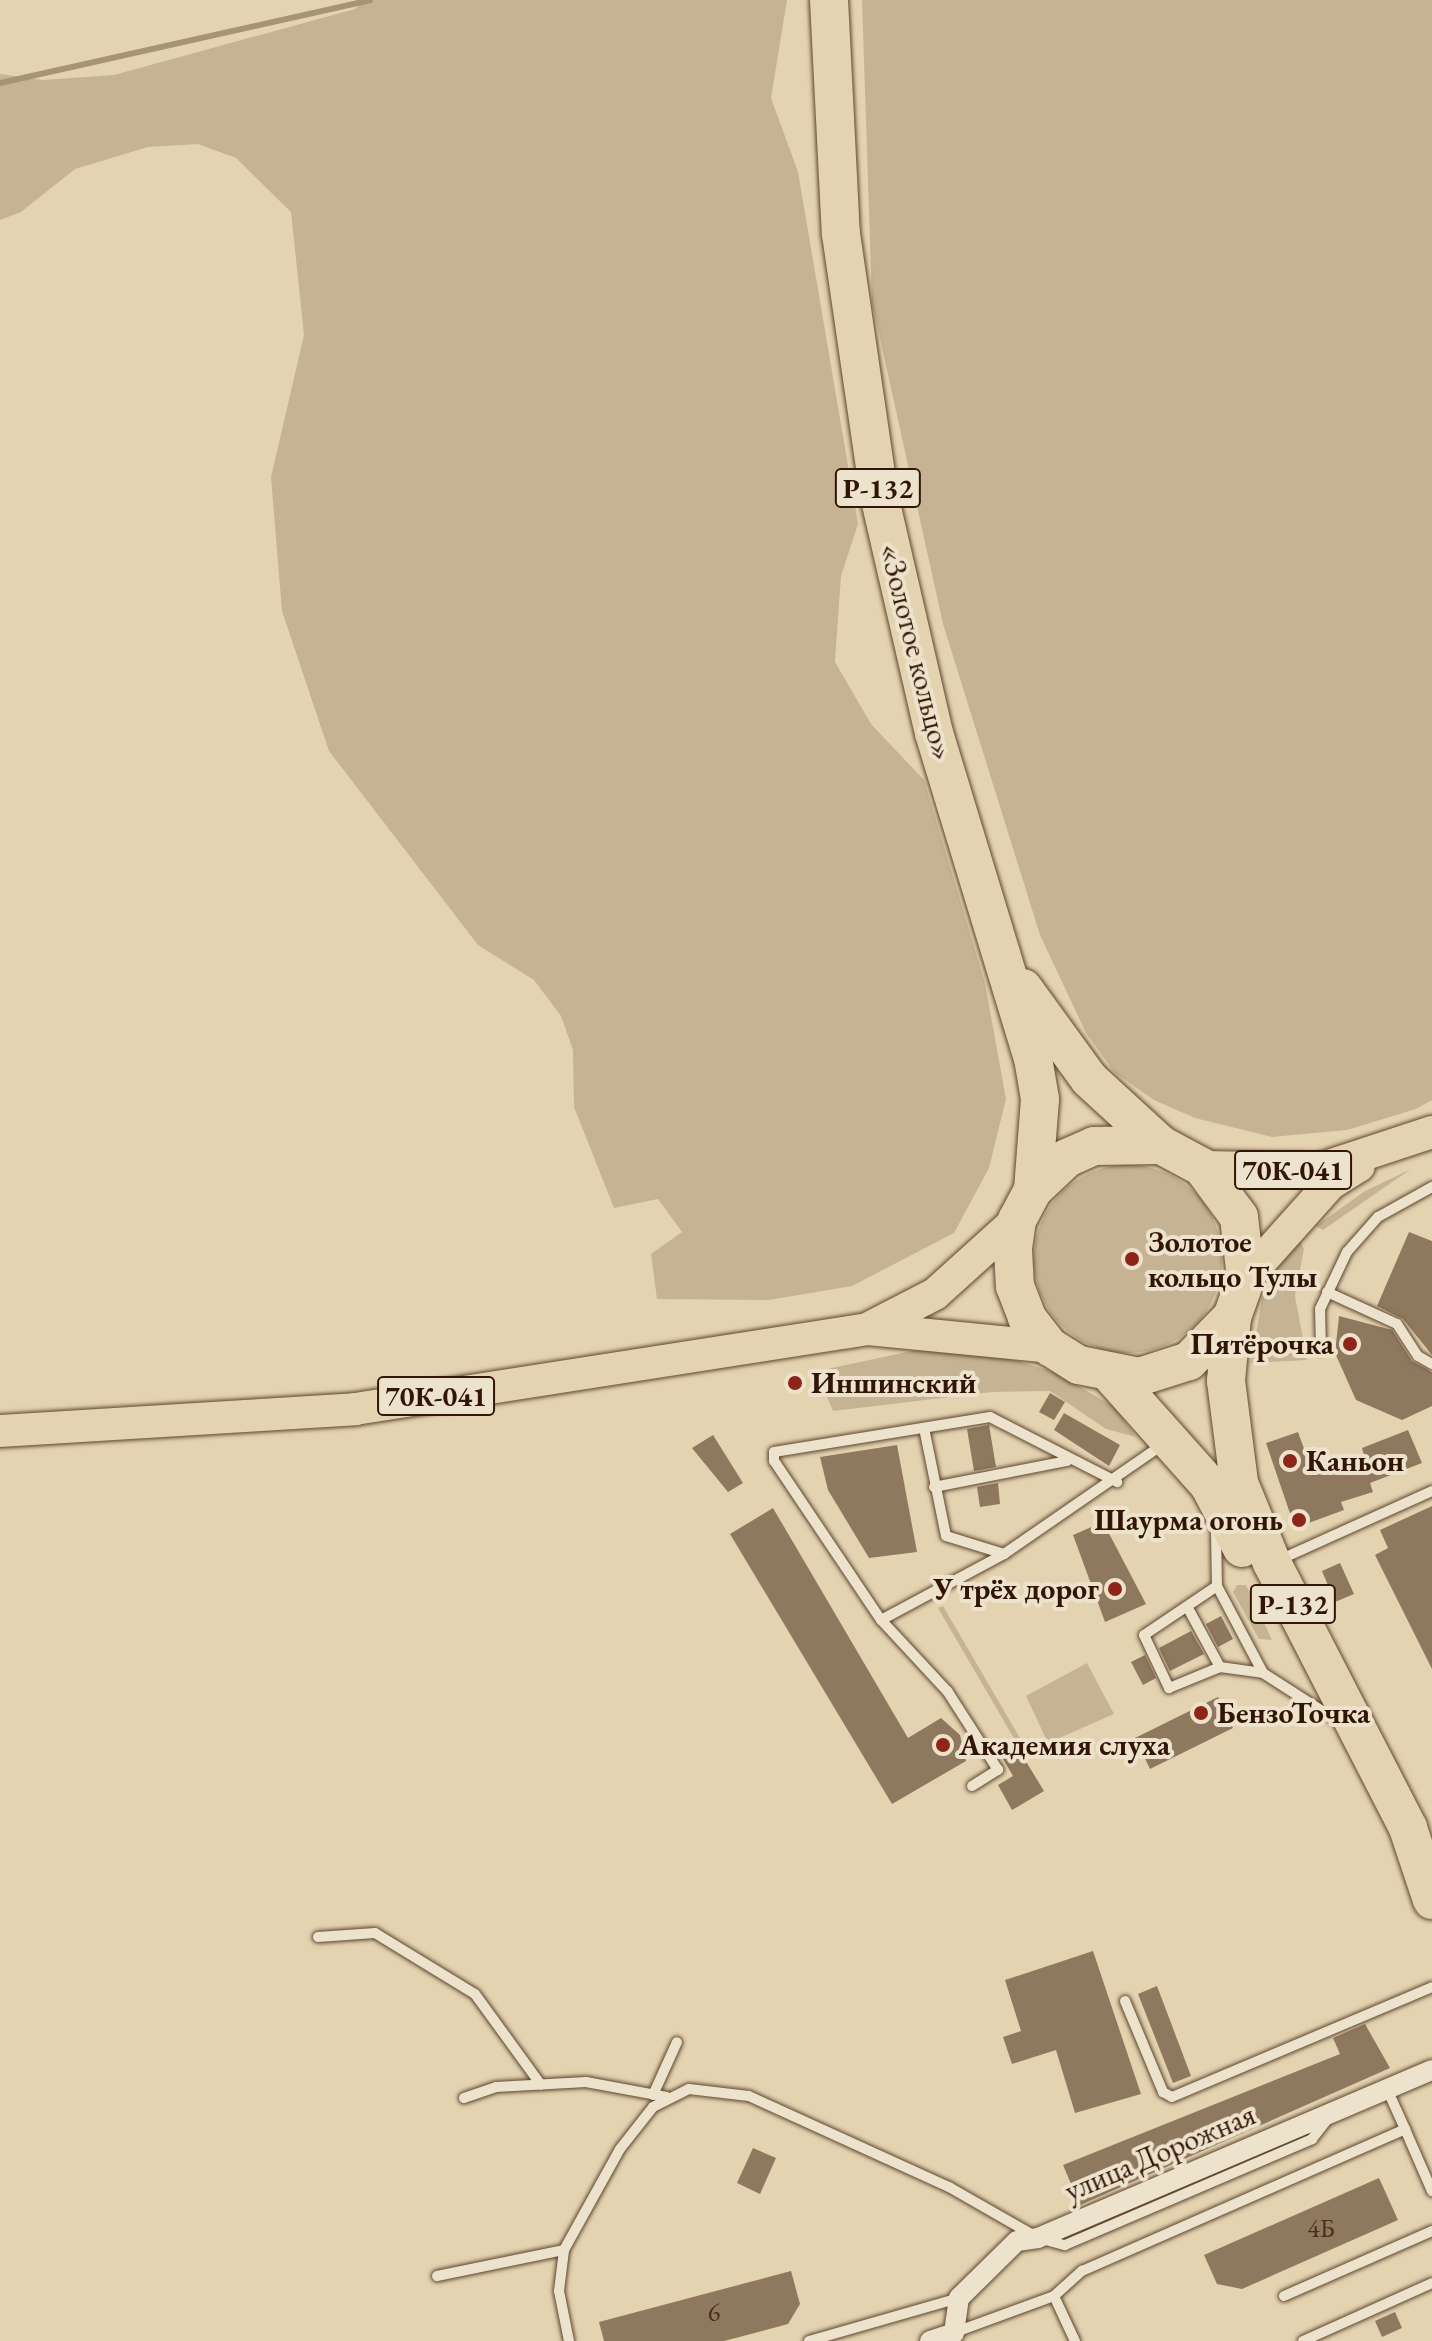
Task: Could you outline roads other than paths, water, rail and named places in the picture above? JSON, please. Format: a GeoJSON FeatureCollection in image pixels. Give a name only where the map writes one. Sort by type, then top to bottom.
{"type":"FeatureCollection","features":[{"type":"Feature","properties":{"kind":"highway","name":"«Золотое кольцо»"},"geometry":{"type":"LineString","coordinates":[[829,0],[841,234],[879,495],[934,733],[1008,962],[1040,1099],[1015,1286],[1027,1318],[1050,1347],[1112,1376],[1172,1437],[1209,1485],[1330,1716],[1388,1840],[1428,1890]]}},
{"type":"Feature","properties":{"kind":"highway","name":"«Золотое кольцо»"},"geometry":{"type":"LineString","coordinates":[[1008,962],[1089,1079],[1161,1145],[1202,1167],[1239,1217],[1246,1278],[1220,1332],[1226,1416],[1239,1483],[1272,1563],[1408,1828],[1428,1890]]}},
{"type":"Feature","properties":{"kind":"highway","name":"«Золотое кольцо»"},"geometry":{"type":"LineString","coordinates":[[1025,1205],[1067,1158],[1094,1146],[1161,1145]]}},
{"type":"Feature","properties":{"kind":"highway"},"geometry":{"type":"LineString","coordinates":[[1112,1376],[1165,1371],[1220,1332]]}},
{"type":"Feature","properties":{"kind":"main road","name":"70К-041"},"geometry":{"type":"LineString","coordinates":[[1202,1167],[1320,1169],[1382,1152],[1432,1132]]}},
{"type":"Feature","properties":{"kind":"main road","name":"70К-041"},"geometry":{"type":"LineString","coordinates":[[1246,1278],[1330,1184],[1382,1152]]}},
{"type":"Feature","properties":{"kind":"main road","name":"70К-041"},"geometry":{"type":"LineString","coordinates":[[868,1329],[935,1294],[1025,1205]]}},
{"type":"Feature","properties":{"kind":"main road","name":"70К-041"},"geometry":{"type":"LineString","coordinates":[[0,1431],[355,1409],[868,1329],[1050,1347]]}},
{"type":"Feature","properties":{"kind":"street","name":"улица Дорожная"},"geometry":{"type":"LineString","coordinates":[[959,2298],[1017,2241],[1038,2238],[1432,2070]]}},
{"type":"Feature","properties":{"kind":"street"},"geometry":{"type":"LineString","coordinates":[[930,2341],[953,2337],[959,2298]]}},
{"type":"Feature","properties":{"kind":"lane"},"geometry":{"type":"LineString","coordinates":[[1321,1349],[1319,1319],[1327,1292],[1366,1228],[1432,1187]]}},
{"type":"Feature","properties":{"kind":"lane"},"geometry":{"type":"LineString","coordinates":[[1327,1292],[1397,1324],[1418,1356],[1432,1364]]}},
{"type":"Feature","properties":{"kind":"lane"},"geometry":{"type":"LineString","coordinates":[[972,1786],[998,1770],[948,1692],[881,1620],[774,1454],[782,1447],[990,1417],[1067,1461],[1117,1482]]}},
{"type":"Feature","properties":{"kind":"lane"},"geometry":{"type":"LineString","coordinates":[[924,1428],[934,1487],[949,1540],[1004,1554]]}},
{"type":"Feature","properties":{"kind":"lane"},"geometry":{"type":"LineString","coordinates":[[881,1620],[1004,1554],[1117,1482],[1172,1437]]}},
{"type":"Feature","properties":{"kind":"lane"},"geometry":{"type":"LineString","coordinates":[[934,1487],[1067,1461]]}},
{"type":"Feature","properties":{"kind":"lane"},"geometry":{"type":"LineString","coordinates":[[1209,1485],[1222,1567],[1217,1586],[1189,1610],[1144,1634],[1172,1690],[1220,1667],[1263,1673],[1330,1716]]}},
{"type":"Feature","properties":{"kind":"lane"},"geometry":{"type":"LineString","coordinates":[[1272,1563],[1432,1491]]}},
{"type":"Feature","properties":{"kind":"lane"},"geometry":{"type":"LineString","coordinates":[[1217,1586],[1263,1673]]}},
{"type":"Feature","properties":{"kind":"lane"},"geometry":{"type":"LineString","coordinates":[[1189,1610],[1220,1667]]}},
{"type":"Feature","properties":{"kind":"lane"},"geometry":{"type":"LineString","coordinates":[[318,1937],[375,1933],[475,1994],[541,2085]]}},
{"type":"Feature","properties":{"kind":"lane"},"geometry":{"type":"LineString","coordinates":[[1125,2001],[1163,2092],[1172,2097],[1432,1987]]}},
{"type":"Feature","properties":{"kind":"lane"},"geometry":{"type":"LineString","coordinates":[[653,2095],[677,2042]]}},
{"type":"Feature","properties":{"kind":"lane"},"geometry":{"type":"LineString","coordinates":[[464,2098],[541,2085],[586,2082],[667,2097]]}},
{"type":"Feature","properties":{"kind":"lane"},"geometry":{"type":"LineString","coordinates":[[569,2341],[559,2291],[564,2250],[620,2149],[667,2097],[689,2089],[749,2096],[949,2187],[1038,2238]]}},
{"type":"Feature","properties":{"kind":"lane"},"geometry":{"type":"LineString","coordinates":[[1387,2089],[1432,2191]]}},
{"type":"Feature","properties":{"kind":"lane"},"geometry":{"type":"LineString","coordinates":[[953,2337],[1054,2296],[1082,2271],[1405,2129]]}},
{"type":"Feature","properties":{"kind":"lane"},"geometry":{"type":"LineString","coordinates":[[1284,2296],[1432,2231]]}},
{"type":"Feature","properties":{"kind":"lane"},"geometry":{"type":"LineString","coordinates":[[437,2276],[564,2250]]}},
{"type":"Feature","properties":{"kind":"lane"},"geometry":{"type":"LineString","coordinates":[[1303,2341],[1432,2283]]}},
{"type":"Feature","properties":{"kind":"lane"},"geometry":{"type":"LineString","coordinates":[[1054,2296],[1075,2341]]}},
{"type":"Feature","properties":{"kind":"lane"},"geometry":{"type":"LineString","coordinates":[[809,2341],[959,2298]]}},
{"type":"Feature","properties":{"kind":"waterway"},"geometry":{"type":"LineString","coordinates":[[0,83],[370,0]]}},
{"type":"Feature","properties":{"kind":"place","name":"Золотое кольцо Тулы"},"geometry":{"type":"Point","coordinates":[1132,1259]}},
{"type":"Feature","properties":{"kind":"place","name":"Пятёрочка"},"geometry":{"type":"Point","coordinates":[1350,1344]}},
{"type":"Feature","properties":{"kind":"place","name":"Иншинский"},"geometry":{"type":"Point","coordinates":[795,1383]}},
{"type":"Feature","properties":{"kind":"place","name":"Каньон"},"geometry":{"type":"Point","coordinates":[1290,1461]}},
{"type":"Feature","properties":{"kind":"place","name":"Шаурма огонь"},"geometry":{"type":"Point","coordinates":[1299,1520]}},
{"type":"Feature","properties":{"kind":"place","name":"У трёх дорог"},"geometry":{"type":"Point","coordinates":[1115,1589]}},
{"type":"Feature","properties":{"kind":"place","name":"БензоТочка"},"geometry":{"type":"Point","coordinates":[1201,1713]}},
{"type":"Feature","properties":{"kind":"place","name":"Академия слуха"},"geometry":{"type":"Point","coordinates":[943,1745]}}]}
